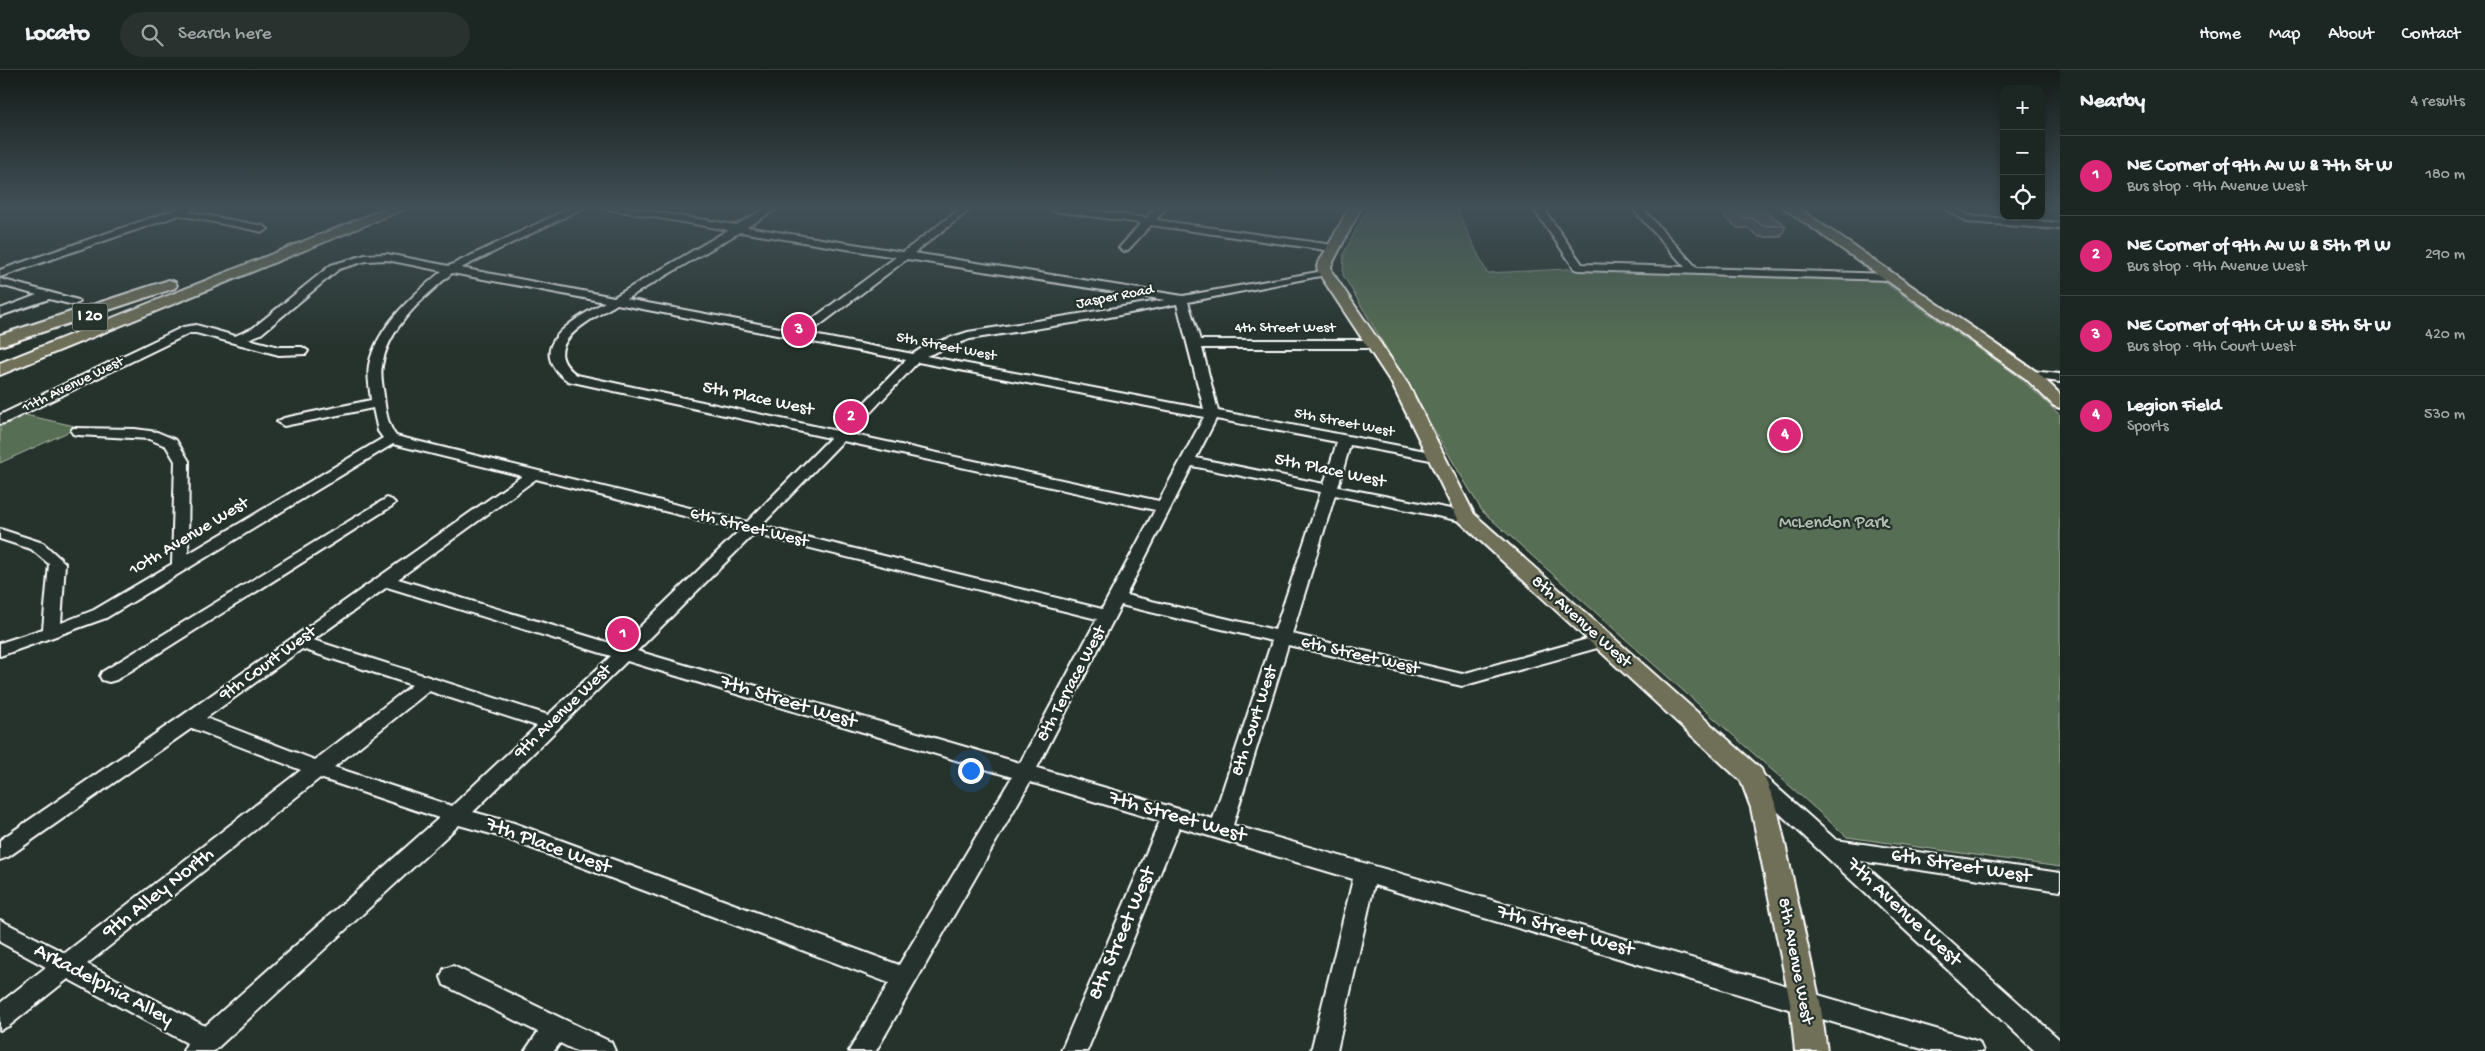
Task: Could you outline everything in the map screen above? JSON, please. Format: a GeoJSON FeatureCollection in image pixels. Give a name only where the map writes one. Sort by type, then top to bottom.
{"type":"FeatureCollection","features":[{"type":"Feature","properties":{"kind":"highway","name":"I 20"},"geometry":{"type":"LineString","coordinates":[[0,352],[249,254]]}},
{"type":"Feature","properties":{"kind":"highway","name":"I 20"},"geometry":{"type":"LineString","coordinates":[[0,369],[286,254]]}},
{"type":"Feature","properties":{"kind":"highway"},"geometry":{"type":"LineString","coordinates":[[0,341],[180,281]]}},
{"type":"Feature","properties":{"kind":"highway"},"geometry":{"type":"LineString","coordinates":[[0,378],[96,330]]}},
{"type":"Feature","properties":{"kind":"main road"},"geometry":{"type":"LineString","coordinates":[[1325,272],[1324,266],[1330,254]]}},
{"type":"Feature","properties":{"kind":"main road"},"geometry":{"type":"LineString","coordinates":[[1857,254],[2031,375],[2060,403]]}},
{"type":"Feature","properties":{"kind":"main road","name":"8th Avenue West"},"geometry":{"type":"LineString","coordinates":[[1325,272],[1400,384],[1466,517],[1752,776],[1764,808],[1805,1002],[1811,1051]]}},
{"type":"Feature","properties":{"kind":"street"},"geometry":{"type":"LineString","coordinates":[[0,274],[58,254]]}},
{"type":"Feature","properties":{"kind":"street"},"geometry":{"type":"LineString","coordinates":[[391,439],[385,431],[378,403],[375,366],[381,346],[393,327],[418,297],[450,269],[482,254]]}},
{"type":"Feature","properties":{"kind":"street"},"geometry":{"type":"LineString","coordinates":[[614,301],[695,254]]}},
{"type":"Feature","properties":{"kind":"street"},"geometry":{"type":"LineString","coordinates":[[897,254],[1181,299],[1195,344],[1212,414]]}},
{"type":"Feature","properties":{"kind":"street"},"geometry":{"type":"LineString","coordinates":[[1570,254],[1579,267],[1890,276]]}},
{"type":"Feature","properties":{"kind":"street"},"geometry":{"type":"LineString","coordinates":[[1678,254],[1693,270]]}},
{"type":"Feature","properties":{"kind":"street"},"geometry":{"type":"LineString","coordinates":[[798,336],[905,255]]}},
{"type":"Feature","properties":{"kind":"street","name":"5th Street West"},"geometry":{"type":"LineString","coordinates":[[238,339],[256,331],[336,267],[365,258],[387,257],[1436,457]]}},
{"type":"Feature","properties":{"kind":"street","name":"Jasper Road"},"geometry":{"type":"LineString","coordinates":[[915,358],[929,349],[968,336],[1030,328],[1325,272]]}},
{"type":"Feature","properties":{"kind":"street"},"geometry":{"type":"LineString","coordinates":[[0,282],[74,302]]}},
{"type":"Feature","properties":{"kind":"street"},"geometry":{"type":"LineString","coordinates":[[0,313],[49,295]]}},
{"type":"Feature","properties":{"kind":"street","name":"5th Place West"},"geometry":{"type":"LineString","coordinates":[[614,301],[576,324],[563,335],[553,354],[555,362],[563,372],[573,378],[1164,507]]}},
{"type":"Feature","properties":{"kind":"street","name":"11th Avenue West"},"geometry":{"type":"LineString","coordinates":[[0,420],[187,330],[196,329],[238,339]]}},
{"type":"Feature","properties":{"kind":"street"},"geometry":{"type":"LineString","coordinates":[[238,339],[279,351],[302,351]]}},
{"type":"Feature","properties":{"kind":"street","name":"4th Street West"},"geometry":{"type":"LineString","coordinates":[[1195,344],[1375,344]]}},
{"type":"Feature","properties":{"kind":"street","name":"9th Avenue West"},"geometry":{"type":"LineString","coordinates":[[201,1046],[454,816],[624,653],[751,529],[915,358]]}},
{"type":"Feature","properties":{"kind":"street"},"geometry":{"type":"LineString","coordinates":[[2031,375],[2060,378]]}},
{"type":"Feature","properties":{"kind":"street"},"geometry":{"type":"LineString","coordinates":[[284,422],[378,403]]}},
{"type":"Feature","properties":{"kind":"street","name":"8th Terrace West"},"geometry":{"type":"LineString","coordinates":[[862,1051],[1025,773],[1212,414]]}},
{"type":"Feature","properties":{"kind":"street"},"geometry":{"type":"LineString","coordinates":[[78,431],[152,435],[171,443],[182,461],[180,566]]}},
{"type":"Feature","properties":{"kind":"street","name":"6th Street West"},"geometry":{"type":"LineString","coordinates":[[391,439],[1107,616]]}},
{"type":"Feature","properties":{"kind":"street","name":"10th Avenue West"},"geometry":{"type":"LineString","coordinates":[[0,650],[52,631],[78,624],[100,614],[391,439]]}},
{"type":"Feature","properties":{"kind":"street","name":"8th Court West"},"geometry":{"type":"LineString","coordinates":[[1220,831],[1345,440]]}},
{"type":"Feature","properties":{"kind":"street","name":"5th Place West"},"geometry":{"type":"LineString","coordinates":[[1188,461],[1466,517]]}},
{"type":"Feature","properties":{"kind":"street","name":"9th Court West"},"geometry":{"type":"LineString","coordinates":[[0,851],[190,720],[534,474]]}},
{"type":"Feature","properties":{"kind":"street"},"geometry":{"type":"LineString","coordinates":[[109,676],[387,503]]}},
{"type":"Feature","properties":{"kind":"street"},"geometry":{"type":"LineString","coordinates":[[0,534],[37,546],[57,563],[52,631]]}},
{"type":"Feature","properties":{"kind":"street","name":"7th Street West"},"geometry":{"type":"LineString","coordinates":[[385,581],[1172,817],[1970,1051]]}},
{"type":"Feature","properties":{"kind":"street","name":"6th Street West"},"geometry":{"type":"LineString","coordinates":[[1116,598],[1462,680],[1602,640]]}},
{"type":"Feature","properties":{"kind":"street"},"geometry":{"type":"LineString","coordinates":[[299,642],[551,723]]}},
{"type":"Feature","properties":{"kind":"street","name":"9th Alley North"},"geometry":{"type":"LineString","coordinates":[[0,1018],[425,684]]}},
{"type":"Feature","properties":{"kind":"street","name":"7th Place West"},"geometry":{"type":"LineString","coordinates":[[190,720],[318,769],[454,816],[506,829],[905,978]]}},
{"type":"Feature","properties":{"kind":"street","name":"7th Avenue West"},"geometry":{"type":"LineString","coordinates":[[1752,776],[2053,1051]]}},
{"type":"Feature","properties":{"kind":"street","name":"8th Street West"},"geometry":{"type":"LineString","coordinates":[[1074,1051],[1172,817]]}},
{"type":"Feature","properties":{"kind":"street","name":"6th Street West"},"geometry":{"type":"LineString","coordinates":[[1832,848],[2060,882]]}},
{"type":"Feature","properties":{"kind":"street"},"geometry":{"type":"LineString","coordinates":[[1324,1051],[1366,873]]}},
{"type":"Feature","properties":{"kind":"street","name":"Arkadelphia Alley"},"geometry":{"type":"LineString","coordinates":[[0,930],[67,966],[201,1046]]}},
{"type":"Feature","properties":{"kind":"street"},"geometry":{"type":"LineString","coordinates":[[453,977],[602,1051]]}},
{"type":"Feature","properties":{"kind":"street"},"geometry":{"type":"LineString","coordinates":[[538,1051],[556,1029]]}},
{"type":"Feature","properties":{"kind":"green space","name":"McLendon Park"},"geometry":{"type":"Polygon","coordinates":[[[1344,254],[1478,254],[1487,273],[1567,269],[1881,280],[2019,377],[2060,415],[2060,867],[1847,837],[1482,511],[1343,275],[1344,254]]]}},
{"type":"Feature","properties":{"kind":"green space"},"geometry":{"type":"Polygon","coordinates":[[[21,414],[79,427],[0,463],[0,424],[21,414]]]}},
{"type":"Feature","properties":{"kind":"place","name":"NE Corner of 9th Ct W & 5th St W"},"geometry":{"type":"Point","coordinates":[799,330]}},
{"type":"Feature","properties":{"kind":"place","name":"NE Corner of 9th Av W & 5th Pl W"},"geometry":{"type":"Point","coordinates":[851,417]}},
{"type":"Feature","properties":{"kind":"place","name":"Legion Field"},"geometry":{"type":"Point","coordinates":[1785,435]}},
{"type":"Feature","properties":{"kind":"place","name":"NE Corner of 9th Av W & 7th St W"},"geometry":{"type":"Point","coordinates":[623,634]}}]}
